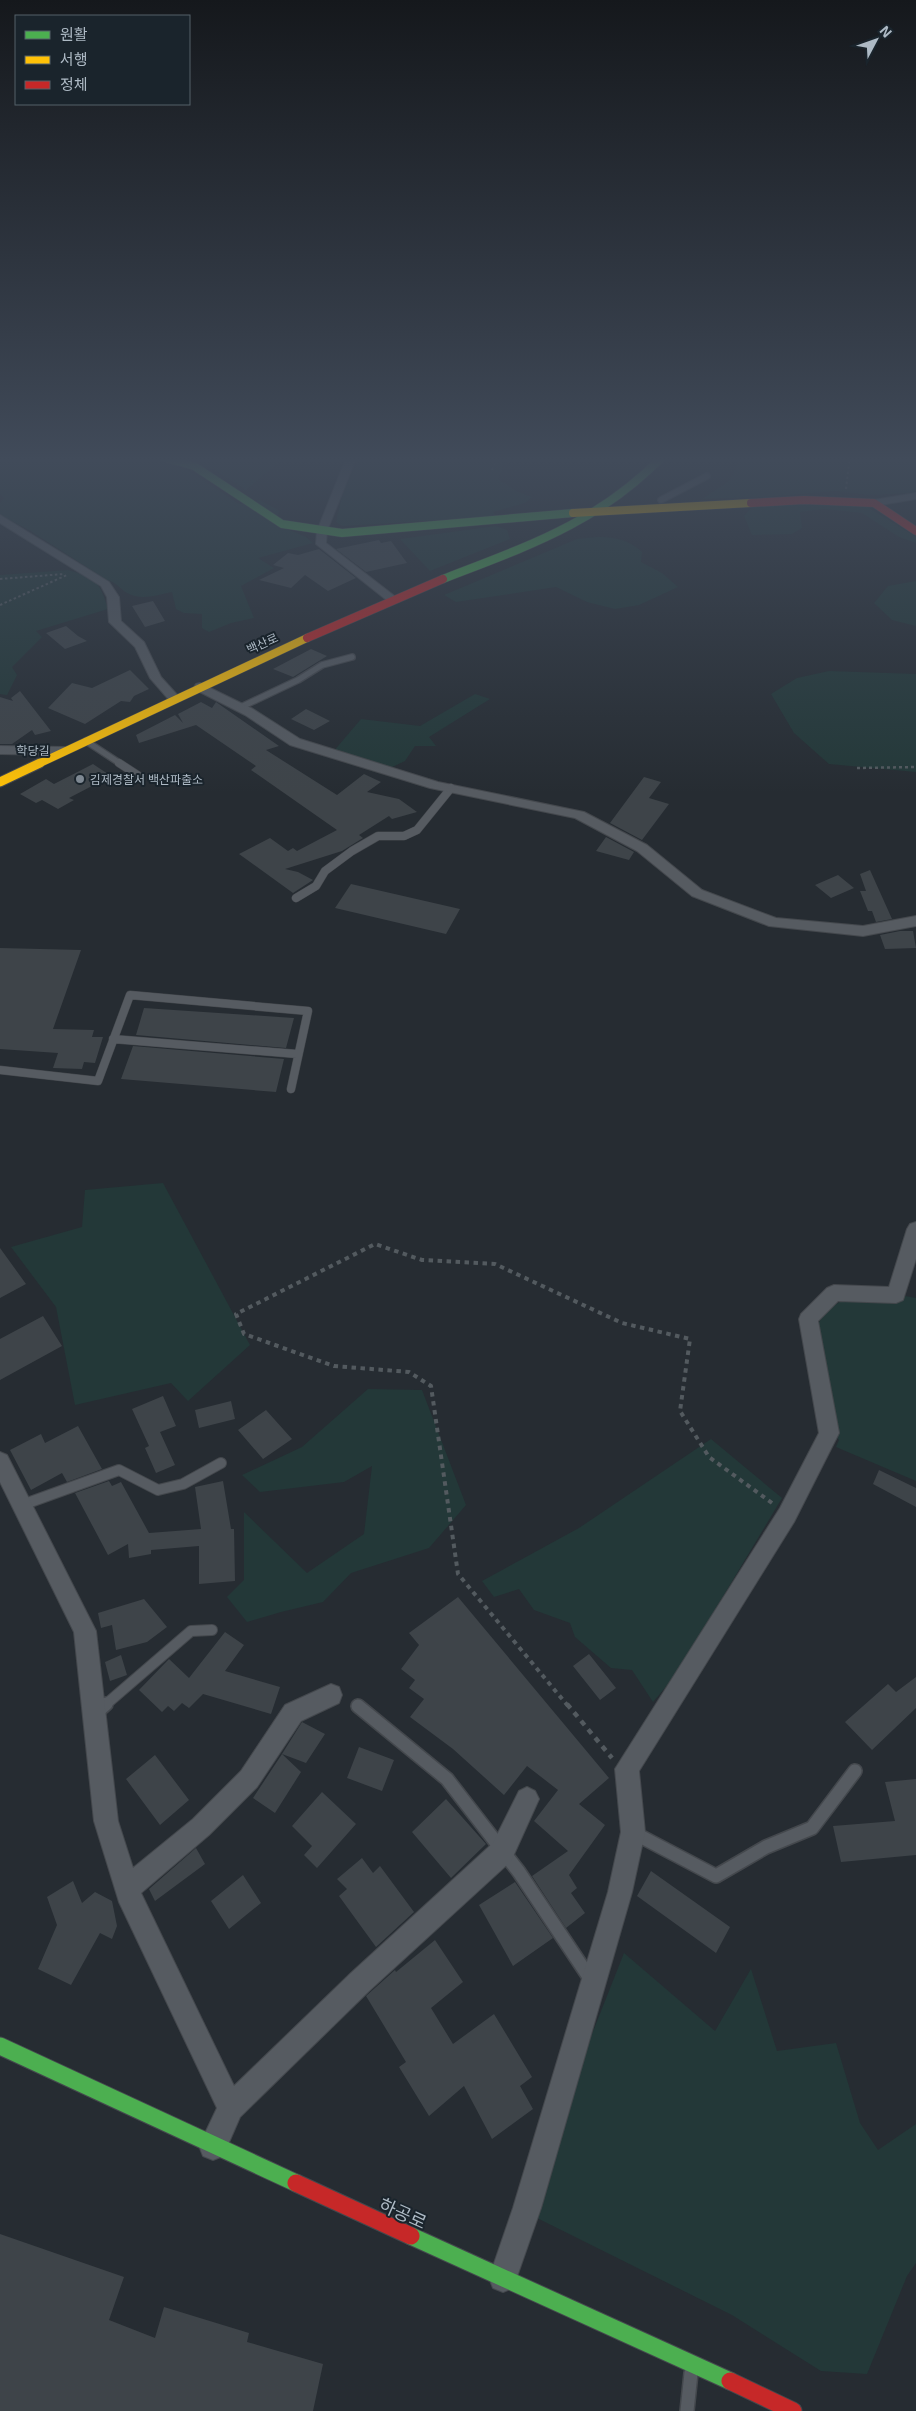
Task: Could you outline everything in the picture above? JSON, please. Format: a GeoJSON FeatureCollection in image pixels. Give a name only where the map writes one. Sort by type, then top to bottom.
{"type":"FeatureCollection","features":[{"type":"Feature","properties":{"kind":"main road","name":"백산로"},"geometry":{"type":"LineString","coordinates":[[0,782],[200,686],[393,600],[469,569]]}},
{"type":"Feature","properties":{"kind":"main road","name":"하공로"},"geometry":{"type":"LineString","coordinates":[[0,2046],[213,2146],[692,2363],[792,2411]]}},
{"type":"Feature","properties":{"kind":"street"},"geometry":{"type":"LineString","coordinates":[[80,569],[105,584],[113,597],[115,622],[140,645],[156,678],[174,698]]}},
{"type":"Feature","properties":{"kind":"street"},"geometry":{"type":"LineString","coordinates":[[353,569],[393,600]]}},
{"type":"Feature","properties":{"kind":"street"},"geometry":{"type":"LineString","coordinates":[[200,686],[241,707],[295,742],[451,788],[579,815],[642,848],[697,893],[774,922],[863,930],[916,921]]}},
{"type":"Feature","properties":{"kind":"street","name":"학당길"},"geometry":{"type":"LineString","coordinates":[[0,750],[66,751]]}},
{"type":"Feature","properties":{"kind":"street"},"geometry":{"type":"LineString","coordinates":[[503,2278],[527,2208],[620,1892],[633,1832],[627,1768],[787,1515],[829,1433],[808,1319],[834,1293],[896,1295],[916,1229]]}},
{"type":"Feature","properties":{"kind":"street"},"geometry":{"type":"LineString","coordinates":[[0,1461],[85,1631],[106,1820],[131,1902],[231,2108]]}},
{"type":"Feature","properties":{"kind":"street"},"geometry":{"type":"LineString","coordinates":[[127,1889],[200,1826],[249,1779],[293,1713],[331,1695]]}},
{"type":"Feature","properties":{"kind":"street"},"geometry":{"type":"LineString","coordinates":[[213,2146],[231,2108],[360,1982],[502,1852],[526,1799]]}},
{"type":"Feature","properties":{"kind":"lane"},"geometry":{"type":"LineString","coordinates":[[241,707],[298,680],[322,665],[352,657]]}},
{"type":"Feature","properties":{"kind":"lane"},"geometry":{"type":"LineString","coordinates":[[86,741],[138,776]]}},
{"type":"Feature","properties":{"kind":"lane"},"geometry":{"type":"LineString","coordinates":[[296,898],[316,886],[325,871],[352,850],[378,836],[404,836],[417,830],[451,788]]}},
{"type":"Feature","properties":{"kind":"lane"},"geometry":{"type":"LineString","coordinates":[[0,1070],[98,1081],[130,995],[308,1011],[290,1089]]}},
{"type":"Feature","properties":{"kind":"lane"},"geometry":{"type":"LineString","coordinates":[[113,1039],[297,1054]]}},
{"type":"Feature","properties":{"kind":"lane"},"geometry":{"type":"LineString","coordinates":[[22,1505],[119,1470],[158,1490],[183,1484],[220,1463]]}},
{"type":"Feature","properties":{"kind":"lane"},"geometry":{"type":"LineString","coordinates":[[94,1714],[191,1631],[212,1630]]}},
{"type":"Feature","properties":{"kind":"lane"},"geometry":{"type":"LineString","coordinates":[[358,1706],[447,1779],[502,1852],[520,1872],[593,1984]]}},
{"type":"Feature","properties":{"kind":"lane"},"geometry":{"type":"LineString","coordinates":[[633,1832],[716,1876],[766,1847],[812,1828],[855,1771]]}},
{"type":"Feature","properties":{"kind":"lane"},"geometry":{"type":"LineString","coordinates":[[687,2411],[692,2363]]}},
{"type":"Feature","properties":{"kind":"path"},"geometry":{"type":"LineString","coordinates":[[0,579],[72,573],[0,605]]}},
{"type":"Feature","properties":{"kind":"path"},"geometry":{"type":"LineString","coordinates":[[857,768],[916,767]]}},
{"type":"Feature","properties":{"kind":"path"},"geometry":{"type":"LineString","coordinates":[[628,1778],[458,1574],[431,1386],[409,1372],[334,1366],[244,1334],[236,1314],[375,1244],[422,1260],[495,1264],[571,1301],[622,1323],[690,1340],[680,1411],[709,1457],[787,1515]]}},
{"type":"Feature","properties":{"kind":"green space"},"geometry":{"type":"Polygon","coordinates":[[[89,569],[273,569],[241,586],[254,618],[231,623],[209,632],[202,628],[202,614],[184,613],[176,609],[172,592],[138,597],[127,593],[113,582],[89,569]]]}},
{"type":"Feature","properties":{"kind":"green space"},"geometry":{"type":"Polygon","coordinates":[[[507,569],[653,569],[662,573],[678,587],[639,605],[615,609],[587,602],[556,587],[456,602],[444,595],[507,569]]]}},
{"type":"Feature","properties":{"kind":"green space"},"geometry":{"type":"Polygon","coordinates":[[[68,570],[95,582],[102,593],[108,609],[36,631],[42,637],[12,667],[17,675],[7,695],[0,694],[0,575],[68,570]]]}},
{"type":"Feature","properties":{"kind":"green space"},"geometry":{"type":"Polygon","coordinates":[[[916,581],[916,626],[892,620],[874,603],[888,586],[916,581]]]}},
{"type":"Feature","properties":{"kind":"green space"},"geometry":{"type":"Polygon","coordinates":[[[829,671],[916,674],[916,772],[829,764],[794,733],[771,694],[797,678],[829,671]]]}},
{"type":"Feature","properties":{"kind":"green space"},"geometry":{"type":"Polygon","coordinates":[[[475,694],[490,699],[429,737],[436,746],[415,746],[405,761],[390,768],[333,752],[361,719],[420,726],[475,694]]]}},
{"type":"Feature","properties":{"kind":"green space"},"geometry":{"type":"Polygon","coordinates":[[[163,1183],[250,1345],[188,1401],[171,1383],[75,1405],[56,1307],[11,1247],[82,1227],[85,1190],[163,1183]]]}},
{"type":"Feature","properties":{"kind":"green space"},"geometry":{"type":"Polygon","coordinates":[[[861,1288],[916,1298],[916,1481],[836,1447],[839,1440],[820,1415],[808,1376],[823,1353],[816,1327],[826,1311],[861,1288]]]}},
{"type":"Feature","properties":{"kind":"green space"},"geometry":{"type":"Polygon","coordinates":[[[368,1389],[422,1390],[466,1505],[429,1548],[351,1573],[323,1602],[247,1622],[227,1597],[244,1580],[244,1512],[307,1573],[364,1534],[372,1466],[344,1482],[260,1492],[242,1475],[302,1447],[368,1389]]]}},
{"type":"Feature","properties":{"kind":"green space"},"geometry":{"type":"Polygon","coordinates":[[[711,1439],[782,1498],[676,1675],[653,1702],[632,1670],[611,1668],[575,1637],[570,1623],[534,1610],[519,1589],[494,1597],[482,1581],[579,1528],[711,1439]]]}},
{"type":"Feature","properties":{"kind":"green space"},"geometry":{"type":"Polygon","coordinates":[[[624,1953],[715,2031],[751,1969],[777,2051],[836,2043],[860,2123],[878,2150],[916,2124],[916,2263],[907,2276],[867,2374],[821,2371],[732,2315],[537,2218],[590,2039],[624,1953]]]}},
{"type":"Feature","properties":{"kind":"building"},"geometry":{"type":"Polygon","coordinates":[[[283,569],[344,569],[356,578],[328,591],[305,575],[291,588],[259,580],[283,569]]]}},
{"type":"Feature","properties":{"kind":"building"},"geometry":{"type":"Polygon","coordinates":[[[361,569],[382,569],[366,572],[361,569]]]}},
{"type":"Feature","properties":{"kind":"building"},"geometry":{"type":"Polygon","coordinates":[[[153,601],[165,621],[145,627],[132,606],[153,601]]]}},
{"type":"Feature","properties":{"kind":"building"},"geometry":{"type":"Polygon","coordinates":[[[66,626],[87,641],[65,649],[46,633],[66,626]]]}},
{"type":"Feature","properties":{"kind":"building"},"geometry":{"type":"Polygon","coordinates":[[[311,649],[327,656],[293,677],[273,669],[311,649]]]}},
{"type":"Feature","properties":{"kind":"building"},"geometry":{"type":"Polygon","coordinates":[[[130,670],[149,689],[134,696],[130,702],[121,701],[85,724],[48,708],[72,683],[92,688],[130,670]]]}},
{"type":"Feature","properties":{"kind":"building"},"geometry":{"type":"Polygon","coordinates":[[[20,691],[51,731],[35,735],[32,730],[12,744],[0,744],[0,697],[13,701],[11,698],[20,691]]]}},
{"type":"Feature","properties":{"kind":"building"},"geometry":{"type":"Polygon","coordinates":[[[201,702],[212,708],[216,702],[279,746],[266,750],[337,795],[364,774],[381,782],[367,792],[399,799],[417,812],[392,819],[389,816],[359,835],[363,838],[342,851],[285,869],[298,872],[313,880],[293,893],[239,854],[270,838],[288,851],[293,848],[297,851],[337,830],[251,770],[256,766],[196,725],[139,743],[136,735],[175,715],[183,723],[178,714],[201,702]]]}},
{"type":"Feature","properties":{"kind":"building"},"geometry":{"type":"Polygon","coordinates":[[[306,709],[330,721],[314,730],[291,719],[306,709]]]}},
{"type":"Feature","properties":{"kind":"building"},"geometry":{"type":"Polygon","coordinates":[[[93,764],[111,776],[69,798],[74,800],[58,809],[42,800],[36,803],[20,794],[46,779],[54,784],[93,764]]]}},
{"type":"Feature","properties":{"kind":"building"},"geometry":{"type":"Polygon","coordinates":[[[644,777],[661,782],[649,798],[669,804],[642,840],[610,823],[644,777]]]}},
{"type":"Feature","properties":{"kind":"building"},"geometry":{"type":"Polygon","coordinates":[[[606,837],[634,852],[629,860],[596,851],[606,837]]]}},
{"type":"Feature","properties":{"kind":"building"},"geometry":{"type":"Polygon","coordinates":[[[870,870],[892,919],[876,922],[872,911],[868,911],[860,891],[866,891],[860,874],[870,870]]]}},
{"type":"Feature","properties":{"kind":"building"},"geometry":{"type":"Polygon","coordinates":[[[838,875],[854,888],[831,898],[815,885],[838,875]]]}},
{"type":"Feature","properties":{"kind":"building"},"geometry":{"type":"Polygon","coordinates":[[[351,884],[460,909],[446,934],[335,908],[351,884]]]}},
{"type":"Feature","properties":{"kind":"building"},"geometry":{"type":"Polygon","coordinates":[[[900,931],[913,931],[916,948],[885,949],[880,935],[900,931]]]}},
{"type":"Feature","properties":{"kind":"building"},"geometry":{"type":"Polygon","coordinates":[[[0,948],[81,950],[53,1029],[94,1030],[92,1037],[103,1037],[95,1063],[84,1062],[82,1069],[53,1068],[58,1053],[0,1049],[0,948]]]}},
{"type":"Feature","properties":{"kind":"building"},"geometry":{"type":"Polygon","coordinates":[[[144,1008],[294,1018],[286,1048],[136,1035],[144,1008]]]}},
{"type":"Feature","properties":{"kind":"building"},"geometry":{"type":"Polygon","coordinates":[[[133,1046],[284,1059],[276,1092],[121,1079],[133,1046]]]}},
{"type":"Feature","properties":{"kind":"building"},"geometry":{"type":"Polygon","coordinates":[[[0,1248],[26,1284],[0,1298],[0,1248]]]}},
{"type":"Feature","properties":{"kind":"building"},"geometry":{"type":"Polygon","coordinates":[[[43,1316],[62,1346],[0,1380],[0,1339],[43,1316]]]}},
{"type":"Feature","properties":{"kind":"building"},"geometry":{"type":"Polygon","coordinates":[[[163,1396],[176,1426],[160,1432],[175,1465],[156,1473],[145,1448],[149,1446],[132,1409],[163,1396]]]}},
{"type":"Feature","properties":{"kind":"building"},"geometry":{"type":"Polygon","coordinates":[[[231,1401],[235,1419],[199,1428],[195,1410],[231,1401]]]}},
{"type":"Feature","properties":{"kind":"building"},"geometry":{"type":"Polygon","coordinates":[[[266,1410],[292,1439],[263,1459],[238,1430],[266,1410]]]}},
{"type":"Feature","properties":{"kind":"building"},"geometry":{"type":"Polygon","coordinates":[[[78,1426],[102,1469],[67,1482],[62,1473],[31,1490],[10,1450],[41,1434],[45,1443],[78,1426]]]}},
{"type":"Feature","properties":{"kind":"building"},"geometry":{"type":"Polygon","coordinates":[[[879,1470],[916,1488],[916,1507],[873,1484],[879,1470]]]}},
{"type":"Feature","properties":{"kind":"building"},"geometry":{"type":"Polygon","coordinates":[[[109,1481],[112,1486],[121,1482],[149,1533],[201,1529],[195,1487],[223,1481],[231,1529],[234,1529],[235,1581],[199,1584],[199,1546],[151,1550],[151,1554],[129,1558],[128,1544],[108,1555],[75,1493],[109,1481]]]}},
{"type":"Feature","properties":{"kind":"building"},"geometry":{"type":"Polygon","coordinates":[[[458,1597],[609,1778],[579,1804],[605,1825],[569,1875],[577,1888],[571,1893],[585,1913],[566,1928],[532,1876],[568,1851],[534,1821],[558,1790],[527,1766],[504,1795],[453,1749],[410,1717],[424,1699],[409,1688],[415,1680],[401,1669],[419,1645],[409,1633],[458,1597]]]}},
{"type":"Feature","properties":{"kind":"building"},"geometry":{"type":"Polygon","coordinates":[[[144,1599],[167,1627],[147,1642],[116,1650],[112,1625],[101,1628],[98,1613],[144,1599]]]}},
{"type":"Feature","properties":{"kind":"building"},"geometry":{"type":"Polygon","coordinates":[[[225,1632],[244,1645],[225,1671],[280,1687],[271,1714],[203,1694],[189,1708],[182,1703],[174,1711],[168,1706],[162,1712],[139,1690],[169,1659],[189,1678],[225,1632]]]}},
{"type":"Feature","properties":{"kind":"building"},"geometry":{"type":"Polygon","coordinates":[[[589,1654],[616,1688],[600,1700],[573,1666],[589,1654]]]}},
{"type":"Feature","properties":{"kind":"building"},"geometry":{"type":"Polygon","coordinates":[[[121,1655],[127,1675],[110,1681],[105,1662],[121,1655]]]}},
{"type":"Feature","properties":{"kind":"building"},"geometry":{"type":"Polygon","coordinates":[[[916,1677],[916,1708],[872,1750],[845,1722],[888,1684],[896,1692],[916,1677]]]}},
{"type":"Feature","properties":{"kind":"building"},"geometry":{"type":"Polygon","coordinates":[[[302,1722],[325,1734],[306,1763],[282,1754],[302,1722]]]}},
{"type":"Feature","properties":{"kind":"building"},"geometry":{"type":"Polygon","coordinates":[[[359,1747],[394,1760],[382,1791],[347,1778],[359,1747]]]}},
{"type":"Feature","properties":{"kind":"building"},"geometry":{"type":"Polygon","coordinates":[[[282,1754],[301,1772],[275,1813],[253,1798],[282,1754]]]}},
{"type":"Feature","properties":{"kind":"building"},"geometry":{"type":"Polygon","coordinates":[[[155,1755],[189,1800],[160,1825],[126,1779],[155,1755]]]}},
{"type":"Feature","properties":{"kind":"building"},"geometry":{"type":"Polygon","coordinates":[[[916,1779],[916,1855],[841,1862],[833,1826],[895,1821],[885,1782],[916,1779]]]}},
{"type":"Feature","properties":{"kind":"building"},"geometry":{"type":"Polygon","coordinates":[[[322,1792],[356,1824],[317,1868],[304,1855],[312,1846],[292,1826],[322,1792]]]}},
{"type":"Feature","properties":{"kind":"building"},"geometry":{"type":"Polygon","coordinates":[[[446,1799],[486,1844],[451,1878],[412,1832],[446,1799]]]}},
{"type":"Feature","properties":{"kind":"building"},"geometry":{"type":"Polygon","coordinates":[[[196,1848],[205,1864],[155,1901],[149,1889],[196,1848]]]}},
{"type":"Feature","properties":{"kind":"building"},"geometry":{"type":"Polygon","coordinates":[[[362,1858],[373,1873],[380,1866],[414,1912],[376,1947],[339,1896],[347,1889],[337,1879],[362,1858]]]}},
{"type":"Feature","properties":{"kind":"building"},"geometry":{"type":"Polygon","coordinates":[[[651,1871],[730,1927],[716,1953],[637,1896],[651,1871]]]}},
{"type":"Feature","properties":{"kind":"building"},"geometry":{"type":"Polygon","coordinates":[[[243,1875],[261,1903],[229,1929],[211,1901],[243,1875]]]}},
{"type":"Feature","properties":{"kind":"building"},"geometry":{"type":"Polygon","coordinates":[[[73,1881],[82,1903],[95,1892],[112,1901],[117,1926],[112,1939],[100,1933],[71,1985],[38,1969],[57,1925],[47,1897],[73,1881]]]}},
{"type":"Feature","properties":{"kind":"building"},"geometry":{"type":"Polygon","coordinates":[[[515,1882],[553,1938],[513,1966],[479,1905],[515,1882]]]}},
{"type":"Feature","properties":{"kind":"building"},"geometry":{"type":"Polygon","coordinates":[[[435,1940],[463,1982],[431,2008],[453,2044],[494,2014],[532,2077],[520,2086],[533,2109],[492,2139],[464,2086],[429,2116],[399,2067],[406,2062],[366,1996],[395,1970],[396,1972],[435,1940]]]}},
{"type":"Feature","properties":{"kind":"building"},"geometry":{"type":"Polygon","coordinates":[[[0,2234],[124,2277],[109,2320],[155,2338],[164,2307],[249,2333],[247,2342],[323,2364],[313,2411],[0,2411],[0,2234]]]}},
{"type":"Feature","properties":{"kind":"traffic: fast"},"geometry":{"type":"LineString","coordinates":[[443,579],[470,569]]}},
{"type":"Feature","properties":{"kind":"traffic: fast"},"geometry":{"type":"LineString","coordinates":[[0,2046],[296,2183]]}},
{"type":"Feature","properties":{"kind":"traffic: fast"},"geometry":{"type":"LineString","coordinates":[[411,2236],[730,2381]]}},
{"type":"Feature","properties":{"kind":"traffic: slow"},"geometry":{"type":"LineString","coordinates":[[0,782],[307,638]]}},
{"type":"Feature","properties":{"kind":"traffic: jam"},"geometry":{"type":"LineString","coordinates":[[307,638],[443,579]]}},
{"type":"Feature","properties":{"kind":"traffic: jam"},"geometry":{"type":"LineString","coordinates":[[296,2183],[411,2236]]}},
{"type":"Feature","properties":{"kind":"traffic: jam"},"geometry":{"type":"LineString","coordinates":[[730,2381],[793,2411]]}},
{"type":"Feature","properties":{"kind":"place","name":"김제경찰서 백산파출소"},"geometry":{"type":"Point","coordinates":[80,779]}}]}
